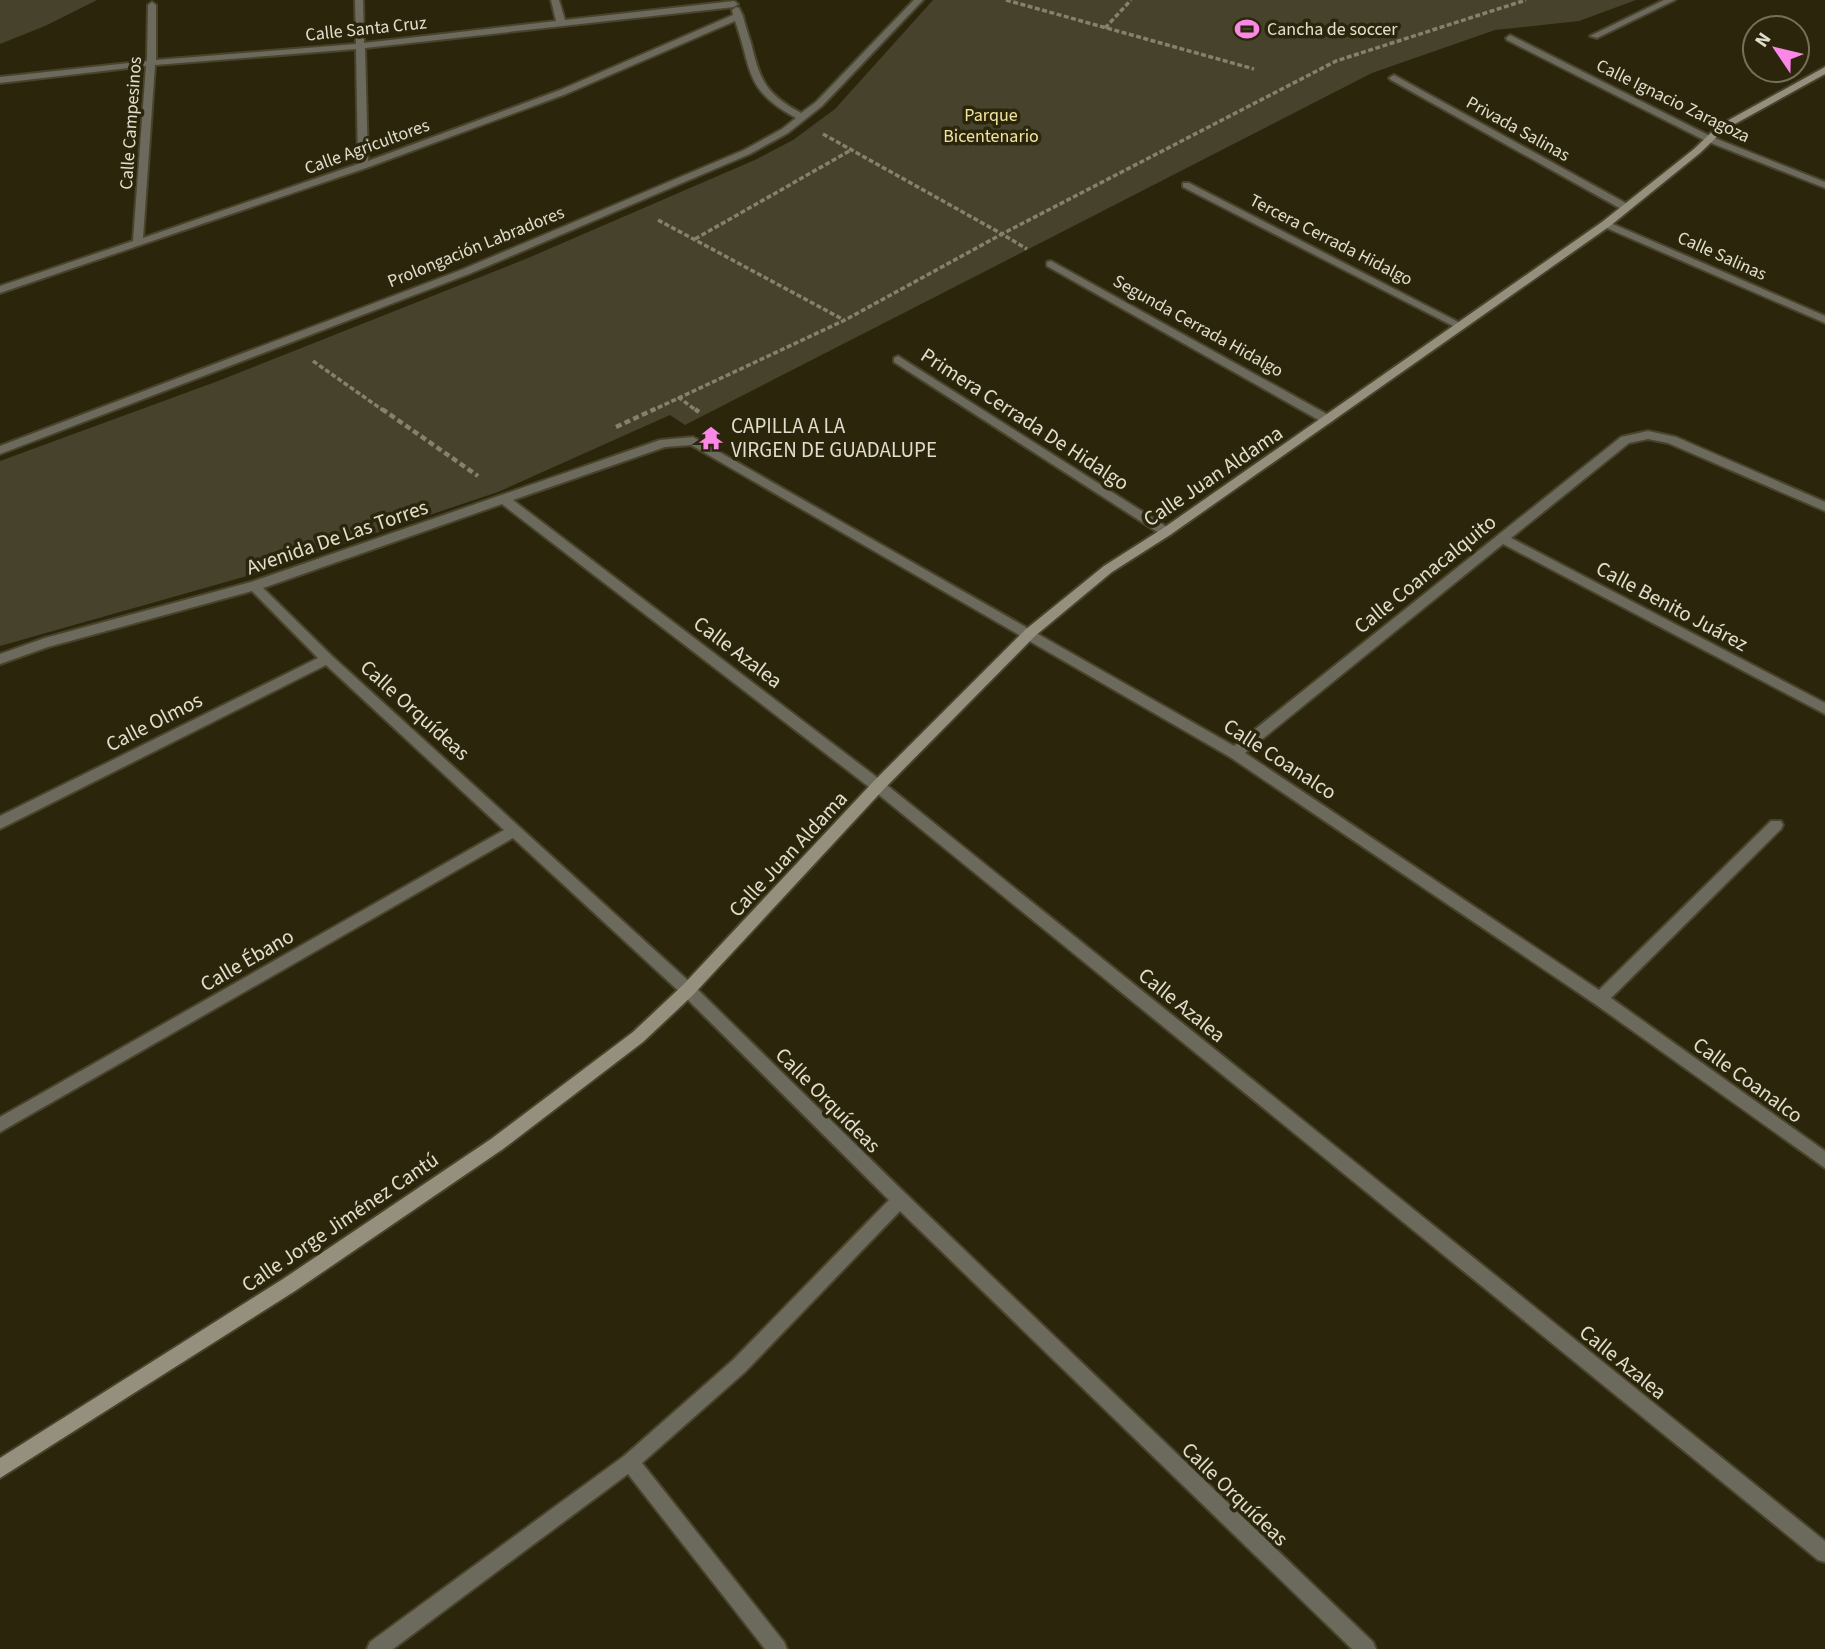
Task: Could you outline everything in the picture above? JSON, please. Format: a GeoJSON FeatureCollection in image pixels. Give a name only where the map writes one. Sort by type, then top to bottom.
{"type":"FeatureCollection","features":[{"type":"Feature","properties":{"kind":"street"},"geometry":{"type":"LineString","coordinates":[[359,0],[363,166]]}},
{"type":"Feature","properties":{"kind":"street"},"geometry":{"type":"LineString","coordinates":[[555,0],[561,23]]}},
{"type":"Feature","properties":{"kind":"street","name":"Prolongación Labradores"},"geometry":{"type":"LineString","coordinates":[[0,450],[466,272],[747,152],[786,131],[803,118],[919,0]]}},
{"type":"Feature","properties":{"kind":"street"},"geometry":{"type":"LineString","coordinates":[[1594,36],[1671,0]]}},
{"type":"Feature","properties":{"kind":"street"},"geometry":{"type":"LineString","coordinates":[[734,2],[756,82],[779,106],[803,118]]}},
{"type":"Feature","properties":{"kind":"street","name":"Calle Santa Cruz"},"geometry":{"type":"LineString","coordinates":[[0,80],[152,63],[360,46],[734,2]]}},
{"type":"Feature","properties":{"kind":"street","name":"Calle Campesinos"},"geometry":{"type":"LineString","coordinates":[[138,242],[152,63],[152,5]]}},
{"type":"Feature","properties":{"kind":"street","name":"Calle Agricultores"},"geometry":{"type":"LineString","coordinates":[[0,290],[363,166],[563,92],[739,16]]}},
{"type":"Feature","properties":{"kind":"street","name":"Calle Ignacio Zaragoza"},"geometry":{"type":"LineString","coordinates":[[1510,38],[1709,139],[1825,185]]}},
{"type":"Feature","properties":{"kind":"street","name":"Calle Juan Aldama"},"geometry":{"type":"LineString","coordinates":[[688,990],[878,786],[1030,633],[1108,569],[1328,420],[1606,224],[1709,139],[1743,115],[1825,70]]}},
{"type":"Feature","properties":{"kind":"street","name":"Privada Salinas"},"geometry":{"type":"LineString","coordinates":[[1394,78],[1627,208]]}},
{"type":"Feature","properties":{"kind":"street","name":"Tercera Cerrada Hidalgo"},"geometry":{"type":"LineString","coordinates":[[1186,185],[1461,326]]}},
{"type":"Feature","properties":{"kind":"street","name":"Calle Salinas"},"geometry":{"type":"LineString","coordinates":[[1606,224],[1825,320]]}},
{"type":"Feature","properties":{"kind":"street","name":"Segunda Cerrada Hidalgo"},"geometry":{"type":"LineString","coordinates":[[1051,264],[1328,420]]}},
{"type":"Feature","properties":{"kind":"street","name":"Primera Cerrada De Hidalgo"},"geometry":{"type":"LineString","coordinates":[[898,360],[1166,532]]}},
{"type":"Feature","properties":{"kind":"street","name":"Calle Coanacalquito"},"geometry":{"type":"LineString","coordinates":[[1235,753],[1625,440],[1644,433],[1672,440],[1825,507]]}},
{"type":"Feature","properties":{"kind":"street","name":"Avenida De Las Torres"},"geometry":{"type":"LineString","coordinates":[[0,659],[45,643],[254,586],[664,443],[683,440]]}},
{"type":"Feature","properties":{"kind":"street","name":"Calle Coanalco"},"geometry":{"type":"LineString","coordinates":[[683,440],[703,445],[1235,753],[1600,999],[1825,1160]]}},
{"type":"Feature","properties":{"kind":"street","name":"Calle Azalea"},"geometry":{"type":"LineString","coordinates":[[505,500],[878,786],[1825,1553]]}},
{"type":"Feature","properties":{"kind":"street","name":"Calle Benito Juárez"},"geometry":{"type":"LineString","coordinates":[[1501,538],[1825,709]]}},
{"type":"Feature","properties":{"kind":"street","name":"Calle Orquídeas"},"geometry":{"type":"LineString","coordinates":[[254,586],[327,659],[688,990],[900,1200],[1366,1649]]}},
{"type":"Feature","properties":{"kind":"street","name":"Calle Olmos"},"geometry":{"type":"LineString","coordinates":[[0,823],[327,659]]}},
{"type":"Feature","properties":{"kind":"street"},"geometry":{"type":"LineString","coordinates":[[1600,999],[1776,825]]}},
{"type":"Feature","properties":{"kind":"street","name":"Calle Ébano"},"geometry":{"type":"LineString","coordinates":[[0,1125],[516,830]]}},
{"type":"Feature","properties":{"kind":"street","name":"Calle Jorge Jiménez Cantú"},"geometry":{"type":"LineString","coordinates":[[0,1469],[289,1285],[496,1144],[638,1037],[688,990]]}},
{"type":"Feature","properties":{"kind":"street"},"geometry":{"type":"LineString","coordinates":[[377,1649],[630,1462],[739,1366],[900,1200]]}},
{"type":"Feature","properties":{"kind":"street"},"geometry":{"type":"LineString","coordinates":[[630,1462],[777,1649]]}},
{"type":"Feature","properties":{"kind":"path"},"geometry":{"type":"LineString","coordinates":[[1006,0],[1254,69]]}},
{"type":"Feature","properties":{"kind":"path"},"geometry":{"type":"LineString","coordinates":[[1105,28],[1131,0]]}},
{"type":"Feature","properties":{"kind":"path"},"geometry":{"type":"LineString","coordinates":[[604,432],[845,320],[1002,234],[1336,61],[1526,0]]}},
{"type":"Feature","properties":{"kind":"path"},"geometry":{"type":"LineString","coordinates":[[819,132],[1051,264]]}},
{"type":"Feature","properties":{"kind":"path"},"geometry":{"type":"LineString","coordinates":[[694,239],[851,150]]}},
{"type":"Feature","properties":{"kind":"path"},"geometry":{"type":"LineString","coordinates":[[654,218],[845,320]]}},
{"type":"Feature","properties":{"kind":"path"},"geometry":{"type":"LineString","coordinates":[[303,354],[482,479]]}},
{"type":"Feature","properties":{"kind":"green space"},"geometry":{"type":"Polygon","coordinates":[[[0,0],[97,0],[45,26],[0,44],[0,0]]]}},
{"type":"Feature","properties":{"kind":"green space","name":"Parque Bicentenario"},"geometry":{"type":"Polygon","coordinates":[[[933,0],[1636,0],[1579,21],[1495,30],[1372,73],[685,425],[670,415],[498,492],[254,574],[0,646],[0,461],[218,381],[528,258],[757,159],[793,140],[835,109],[933,0]]]}},
{"type":"Feature","properties":{"kind":"place","name":"Cancha de soccer"},"geometry":{"type":"Point","coordinates":[1247,29]}},
{"type":"Feature","properties":{"kind":"place","name":"CAPILLA A LA VIRGEN DE GUADALUPE"},"geometry":{"type":"Point","coordinates":[711,438]}}]}
